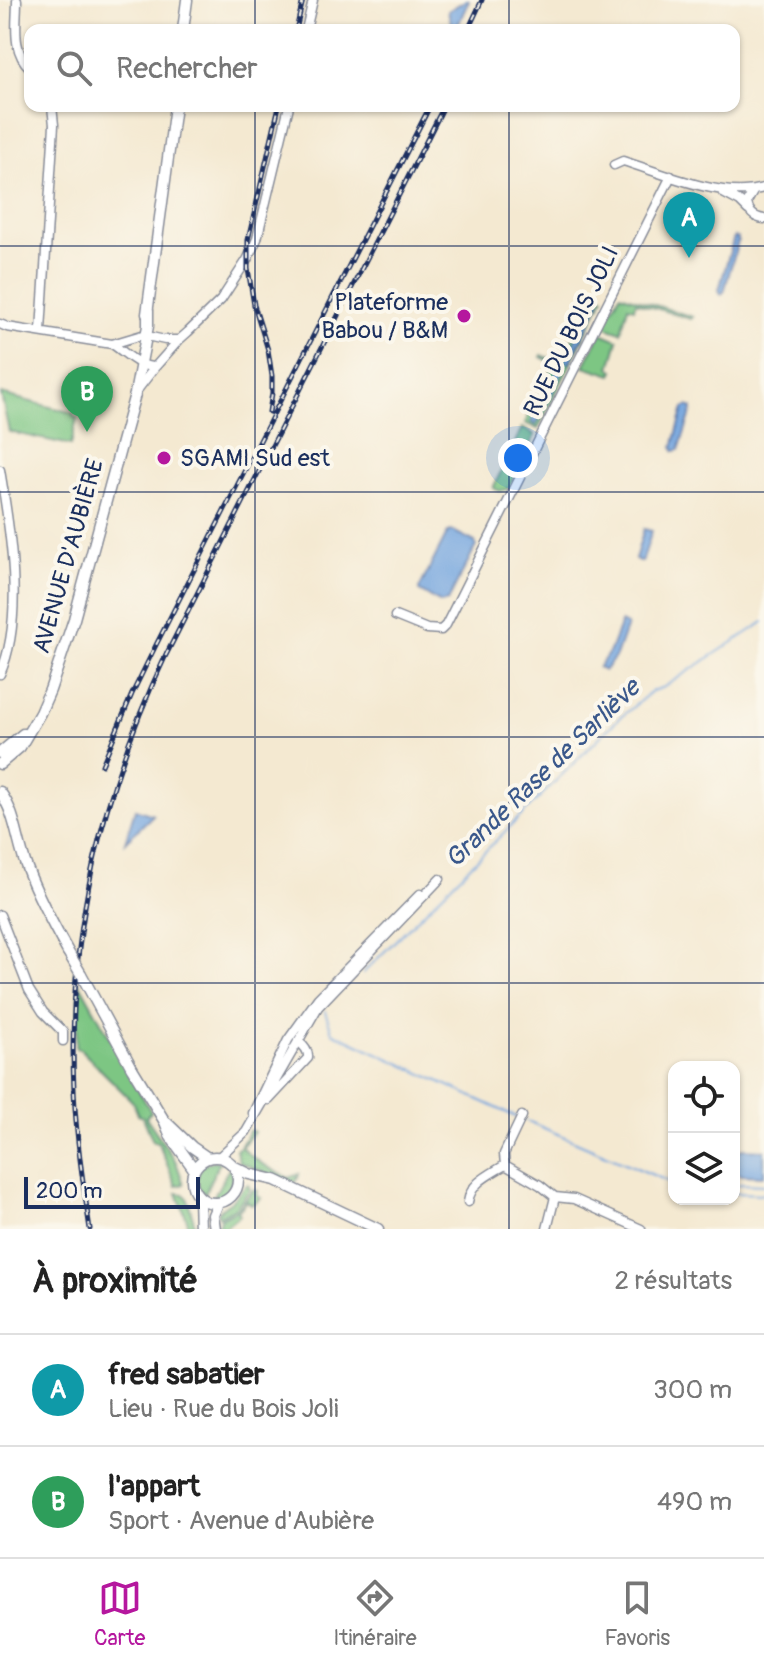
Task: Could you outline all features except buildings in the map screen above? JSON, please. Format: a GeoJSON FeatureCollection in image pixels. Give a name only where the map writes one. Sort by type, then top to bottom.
{"type":"FeatureCollection","features":[{"type":"Feature","properties":{"kind":"main road"},"geometry":{"type":"LineString","coordinates":[[185,24],[189,0]]}},
{"type":"Feature","properties":{"kind":"main road","name":"AVENUE D'AUBIÈRE"},"geometry":{"type":"LineString","coordinates":[[0,764],[20,747],[50,690],[74,619],[106,504],[133,396],[144,335],[173,112]]}},
{"type":"Feature","properties":{"kind":"main road","name":"AVENUE D'AUBIÈRE"},"geometry":{"type":"LineString","coordinates":[[0,753],[35,721]]}},
{"type":"Feature","properties":{"kind":"main road"},"geometry":{"type":"LineString","coordinates":[[0,792],[10,809],[31,879],[48,915],[171,1137],[194,1169]]}},
{"type":"Feature","properties":{"kind":"main road"},"geometry":{"type":"LineString","coordinates":[[0,805],[12,821]]}},
{"type":"Feature","properties":{"kind":"main road"},"geometry":{"type":"LineString","coordinates":[[165,1122],[192,1147],[249,1174],[275,1180],[378,1229]]}},
{"type":"Feature","properties":{"kind":"main road"},"geometry":{"type":"LineString","coordinates":[[213,1157],[202,1160],[191,1177],[199,1197],[207,1202],[218,1203],[230,1198],[239,1178],[232,1165]]}},
{"type":"Feature","properties":{"kind":"main road"},"geometry":{"type":"LineString","coordinates":[[237,1187],[259,1179],[274,1182],[371,1229]]}},
{"type":"Feature","properties":{"kind":"main road"},"geometry":{"type":"LineString","coordinates":[[199,1197],[200,1229]]}},
{"type":"Feature","properties":{"kind":"main road"},"geometry":{"type":"LineString","coordinates":[[215,1229],[213,1215],[218,1203]]}},
{"type":"Feature","properties":{"kind":"street"},"geometry":{"type":"LineString","coordinates":[[17,0],[17,50],[24,62]]}},
{"type":"Feature","properties":{"kind":"street"},"geometry":{"type":"LineString","coordinates":[[307,24],[313,0]]}},
{"type":"Feature","properties":{"kind":"street"},"geometry":{"type":"LineString","coordinates":[[41,331],[53,112]]}},
{"type":"Feature","properties":{"kind":"street"},"geometry":{"type":"LineString","coordinates":[[133,396],[179,340],[221,300],[240,274],[257,239],[288,112]]}},
{"type":"Feature","properties":{"kind":"street"},"geometry":{"type":"LineString","coordinates":[[614,165],[623,161],[719,191],[740,202],[754,216],[764,219]]}},
{"type":"Feature","properties":{"kind":"street","name":"RUE DU BOIS JOLI"},"geometry":{"type":"LineString","coordinates":[[395,616],[427,629],[441,630],[446,625],[671,176]]}},
{"type":"Feature","properties":{"kind":"street"},"geometry":{"type":"LineString","coordinates":[[719,191],[743,192],[760,187]]}},
{"type":"Feature","properties":{"kind":"street"},"geometry":{"type":"LineString","coordinates":[[749,210],[748,197],[760,187]]}},
{"type":"Feature","properties":{"kind":"street"},"geometry":{"type":"LineString","coordinates":[[2,327],[112,344],[139,363],[155,367]]}},
{"type":"Feature","properties":{"kind":"street"},"geometry":{"type":"LineString","coordinates":[[112,344],[144,335],[179,340]]}},
{"type":"Feature","properties":{"kind":"street"},"geometry":{"type":"LineString","coordinates":[[0,470],[7,515],[13,600],[11,643],[0,674]]}},
{"type":"Feature","properties":{"kind":"street"},"geometry":{"type":"LineString","coordinates":[[213,1157],[237,1141],[246,1132],[318,1007],[440,879],[426,888],[318,998],[288,1040],[265,1091],[237,1141],[231,1152],[232,1165]]}},
{"type":"Feature","properties":{"kind":"street"},"geometry":{"type":"LineString","coordinates":[[0,915],[29,990],[63,1032],[63,1041]]}},
{"type":"Feature","properties":{"kind":"street"},"geometry":{"type":"LineString","coordinates":[[265,1103],[308,1058],[299,1039]]}},
{"type":"Feature","properties":{"kind":"street"},"geometry":{"type":"LineString","coordinates":[[505,1165],[504,1154],[522,1116]]}},
{"type":"Feature","properties":{"kind":"street"},"geometry":{"type":"LineString","coordinates":[[505,1165],[555,1197],[574,1199],[641,1229]]}},
{"type":"Feature","properties":{"kind":"street"},"geometry":{"type":"LineString","coordinates":[[468,1202],[474,1185],[505,1165]]}},
{"type":"Feature","properties":{"kind":"street"},"geometry":{"type":"LineString","coordinates":[[547,1229],[555,1197]]}},
{"type":"Feature","properties":{"kind":"green space"},"geometry":{"type":"Polygon","coordinates":[[[592,291],[604,297],[538,429],[525,423],[555,364],[541,357],[560,363],[594,298],[590,295],[592,291]]]}},
{"type":"Feature","properties":{"kind":"green space"},"geometry":{"type":"Polygon","coordinates":[[[620,294],[693,317],[691,319],[636,302],[634,308],[628,306],[621,332],[603,326],[620,294]]]}},
{"type":"Feature","properties":{"kind":"green space"},"geometry":{"type":"Polygon","coordinates":[[[601,333],[618,340],[610,368],[614,370],[612,375],[584,366],[601,333]]]}},
{"type":"Feature","properties":{"kind":"green space"},"geometry":{"type":"Polygon","coordinates":[[[1,394],[73,413],[73,417],[77,418],[71,445],[9,432],[1,394]]]}},
{"type":"Feature","properties":{"kind":"green space"},"geometry":{"type":"Polygon","coordinates":[[[522,428],[535,435],[508,489],[500,491],[493,488],[522,428]]]}},
{"type":"Feature","properties":{"kind":"green space"},"geometry":{"type":"Polygon","coordinates":[[[80,984],[151,1112],[146,1117],[176,1162],[184,1184],[176,1186],[158,1142],[153,1141],[132,1101],[76,1048],[80,984]]]}},
{"type":"Feature","properties":{"kind":"green space"},"geometry":{"type":"Polygon","coordinates":[[[250,1130],[254,1132],[241,1147],[282,1175],[289,1178],[299,1174],[293,1184],[239,1162],[236,1150],[250,1130]]]}},
{"type":"Feature","properties":{"kind":"green space"},"geometry":{"type":"Polygon","coordinates":[[[220,1162],[205,1194],[197,1184],[197,1177],[202,1165],[220,1162]]]}},
{"type":"Feature","properties":{"kind":"green space"},"geometry":{"type":"Polygon","coordinates":[[[229,1168],[232,1179],[230,1188],[213,1198],[229,1168]]]}},
{"type":"Feature","properties":{"kind":"green space"},"geometry":{"type":"Polygon","coordinates":[[[248,1184],[250,1189],[235,1208],[220,1216],[217,1214],[221,1208],[248,1184]]]}},
{"type":"Feature","properties":{"kind":"green space"},"geometry":{"type":"Polygon","coordinates":[[[254,1189],[261,1198],[252,1205],[247,1201],[238,1211],[240,1215],[219,1229],[221,1218],[237,1210],[254,1189]]]}},
{"type":"Feature","properties":{"kind":"green space"},"geometry":{"type":"Polygon","coordinates":[[[177,1193],[187,1197],[196,1229],[184,1229],[188,1223],[177,1193]]]}},
{"type":"Feature","properties":{"kind":"water"},"geometry":{"type":"Polygon","coordinates":[[[469,0],[459,24],[451,24],[448,11],[469,0]]]}},
{"type":"Feature","properties":{"kind":"water"},"geometry":{"type":"Polygon","coordinates":[[[734,237],[738,241],[721,294],[719,290],[734,237]]]}},
{"type":"Feature","properties":{"kind":"water"},"geometry":{"type":"Polygon","coordinates":[[[596,299],[600,301],[569,363],[565,361],[596,299]]]}},
{"type":"Feature","properties":{"kind":"water"},"geometry":{"type":"Polygon","coordinates":[[[558,368],[564,369],[536,425],[531,422],[558,368]]]}},
{"type":"Feature","properties":{"kind":"water"},"geometry":{"type":"Polygon","coordinates":[[[688,406],[692,410],[679,450],[674,451],[684,408],[688,406]]]}},
{"type":"Feature","properties":{"kind":"water"},"geometry":{"type":"Polygon","coordinates":[[[644,529],[652,531],[642,562],[635,559],[644,529]]]}},
{"type":"Feature","properties":{"kind":"water"},"geometry":{"type":"Polygon","coordinates":[[[453,531],[475,542],[476,546],[448,601],[441,603],[419,589],[448,532],[453,531]]]}},
{"type":"Feature","properties":{"kind":"water"},"geometry":{"type":"Polygon","coordinates":[[[621,622],[627,625],[616,656],[604,671],[598,668],[610,651],[621,622]]]}},
{"type":"Feature","properties":{"kind":"water"},"geometry":{"type":"Polygon","coordinates":[[[135,809],[153,815],[125,842],[135,809]]]}},
{"type":"Feature","properties":{"kind":"water"},"geometry":{"type":"Polygon","coordinates":[[[764,1150],[764,1176],[740,1174],[740,1151],[764,1150]]]}},
{"type":"Feature","properties":{"kind":"waterway","name":"Grande Rase de Sarliève"},"geometry":{"type":"LineString","coordinates":[[363,973],[614,723],[652,691],[664,687],[764,622]]}},
{"type":"Feature","properties":{"kind":"waterway"},"geometry":{"type":"LineString","coordinates":[[325,1011],[332,1032],[516,1117]]}},
{"type":"Feature","properties":{"kind":"waterway"},"geometry":{"type":"LineString","coordinates":[[525,1120],[668,1181]]}},
{"type":"Feature","properties":{"kind":"waterway"},"geometry":{"type":"LineString","coordinates":[[740,1185],[764,1185]]}},
{"type":"Feature","properties":{"kind":"waterway"},"geometry":{"type":"LineString","coordinates":[[740,1193],[764,1194]]}},
{"type":"Feature","properties":{"kind":"railway"},"geometry":{"type":"LineString","coordinates":[[297,24],[303,0]]}},
{"type":"Feature","properties":{"kind":"railway"},"geometry":{"type":"LineString","coordinates":[[471,24],[482,0]]}},
{"type":"Feature","properties":{"kind":"railway"},"geometry":{"type":"LineString","coordinates":[[269,412],[272,376],[268,350],[254,305],[248,269],[248,240],[278,112]]}},
{"type":"Feature","properties":{"kind":"railway"},"geometry":{"type":"LineString","coordinates":[[102,765],[156,645],[427,112]]}},
{"type":"Feature","properties":{"kind":"railway"},"geometry":{"type":"LineString","coordinates":[[90,1229],[78,1143],[73,1033],[83,921],[106,813],[143,707],[166,655],[441,112]]}},
{"type":"Feature","properties":{"kind":"place","name":"fred sabatier"},"geometry":{"type":"Point","coordinates":[689,258]}},
{"type":"Feature","properties":{"kind":"place","name":"Plateforme Babou / B&M"},"geometry":{"type":"Point","coordinates":[464,316]}},
{"type":"Feature","properties":{"kind":"place","name":"l'appart"},"geometry":{"type":"Point","coordinates":[87,432]}},
{"type":"Feature","properties":{"kind":"place","name":"SGAMI Sud est"},"geometry":{"type":"Point","coordinates":[164,458]}}]}
